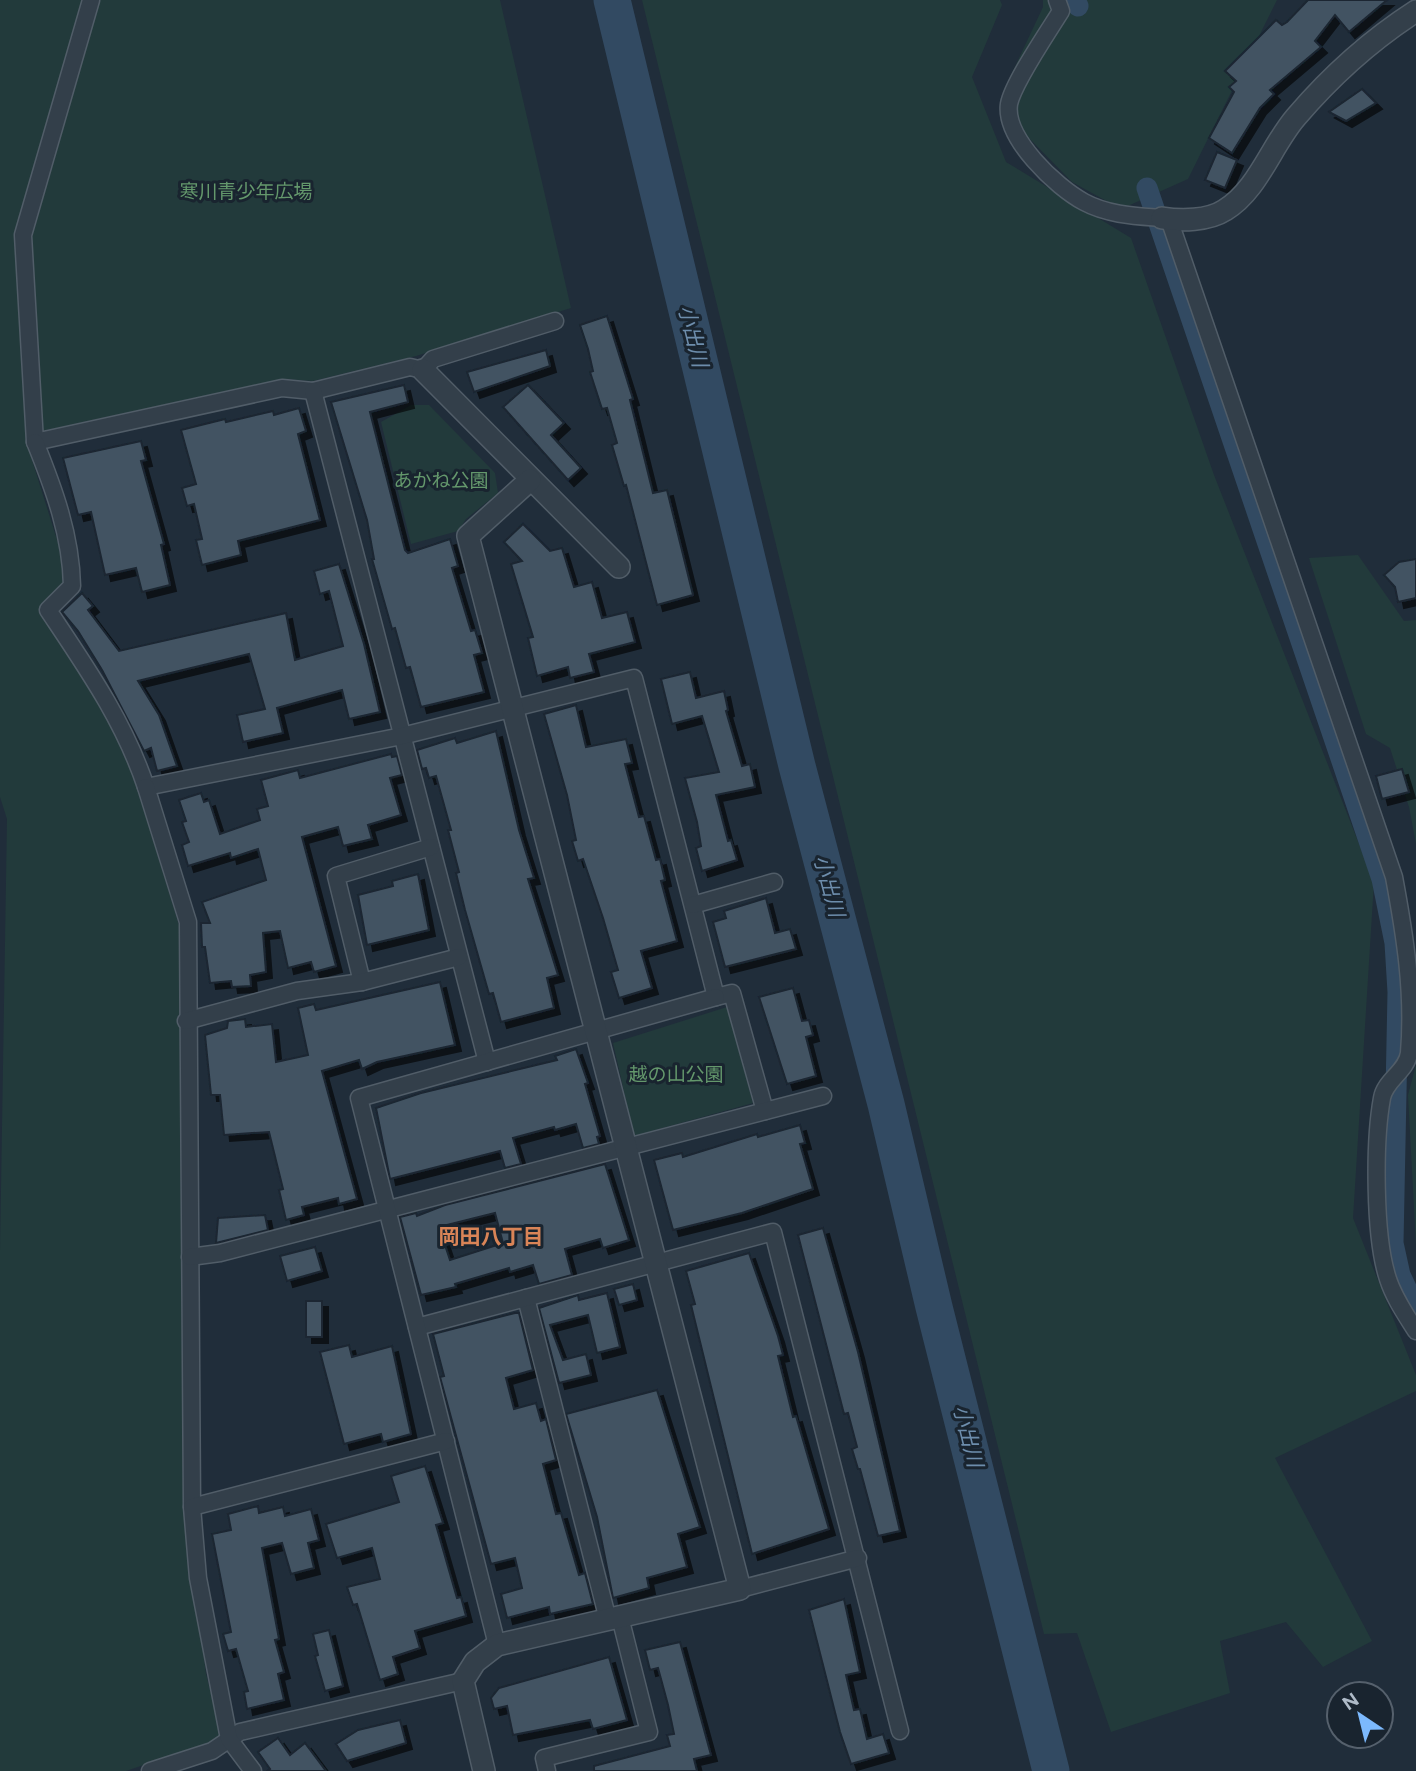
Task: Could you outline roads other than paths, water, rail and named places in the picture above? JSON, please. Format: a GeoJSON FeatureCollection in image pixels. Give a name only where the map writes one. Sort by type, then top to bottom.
{"type":"FeatureCollection","features":[{"type":"Feature","properties":{"kind":"street"},"geometry":{"type":"LineString","coordinates":[[91,0],[23,235],[35,442],[57,496],[71,559],[72,586],[48,610],[101,688],[133,747],[188,922],[186,1021],[192,1507],[198,1578],[229,1739],[253,1771]]}},
{"type":"Feature","properties":{"kind":"street"},"geometry":{"type":"LineString","coordinates":[[1057,0],[1061,10],[1010,100],[1010,128],[1035,160],[1062,186],[1085,203],[1123,215],[1160,218],[1205,218],[1224,211],[1244,195],[1294,119],[1336,74],[1382,33],[1416,11]]}},
{"type":"Feature","properties":{"kind":"street"},"geometry":{"type":"LineString","coordinates":[[1160,218],[1394,877],[1405,934],[1412,1002],[1409,1057],[1382,1095],[1377,1186],[1380,1246],[1388,1281],[1416,1331]]}},
{"type":"Feature","properties":{"kind":"street"},"geometry":{"type":"LineString","coordinates":[[423,370],[433,359],[555,321]]}},
{"type":"Feature","properties":{"kind":"street"},"geometry":{"type":"LineString","coordinates":[[35,442],[282,388],[313,391],[410,367],[423,370],[619,567]]}},
{"type":"Feature","properties":{"kind":"street"},"geometry":{"type":"LineString","coordinates":[[313,391],[486,1062]]}},
{"type":"Feature","properties":{"kind":"street"},"geometry":{"type":"LineString","coordinates":[[530,480],[468,536],[740,1589]]}},
{"type":"Feature","properties":{"kind":"street"},"geometry":{"type":"LineString","coordinates":[[146,786],[402,736],[634,678],[716,997]]}},
{"type":"Feature","properties":{"kind":"street"},"geometry":{"type":"LineString","coordinates":[[362,982],[336,876],[431,848]]}},
{"type":"Feature","properties":{"kind":"street"},"geometry":{"type":"LineString","coordinates":[[692,905],[774,882]]}},
{"type":"Feature","properties":{"kind":"street"},"geometry":{"type":"LineString","coordinates":[[186,1021],[297,991],[362,982],[459,957]]}},
{"type":"Feature","properties":{"kind":"street"},"geometry":{"type":"LineString","coordinates":[[497,1645],[359,1098],[732,993],[765,1111]]}},
{"type":"Feature","properties":{"kind":"street"},"geometry":{"type":"LineString","coordinates":[[190,1257],[220,1253],[823,1096]]}},
{"type":"Feature","properties":{"kind":"street"},"geometry":{"type":"LineString","coordinates":[[417,1327],[773,1232],[900,1731]]}},
{"type":"Feature","properties":{"kind":"street"},"geometry":{"type":"LineString","coordinates":[[526,1298],[614,1618],[649,1732],[544,1758],[547,1771]]}},
{"type":"Feature","properties":{"kind":"street"},"geometry":{"type":"LineString","coordinates":[[192,1507],[446,1441]]}},
{"type":"Feature","properties":{"kind":"street"},"geometry":{"type":"LineString","coordinates":[[150,1771],[212,1751],[240,1732],[463,1681],[475,1662],[497,1645],[740,1589],[858,1558]]}},
{"type":"Feature","properties":{"kind":"street"},"geometry":{"type":"LineString","coordinates":[[463,1681],[484,1771]]}},
{"type":"Feature","properties":{"kind":"waterway","name":"小出川"},"geometry":{"type":"LineString","coordinates":[[612,0],[797,766],[886,1104],[934,1307],[1051,1771]]}},
{"type":"Feature","properties":{"kind":"waterway"},"geometry":{"type":"LineString","coordinates":[[1075,0],[1078,6]]}},
{"type":"Feature","properties":{"kind":"waterway"},"geometry":{"type":"LineString","coordinates":[[1147,188],[1382,879],[1395,943],[1398,992],[1393,1243],[1400,1275],[1416,1309]]}},
{"type":"Feature","properties":{"kind":"district","name":"岡田八丁目"},"geometry":{"type":"Point","coordinates":[491,1237]}},
{"type":"Feature","properties":{"kind":"park label","name":"寒川青少年広場"},"geometry":{"type":"Point","coordinates":[246,191]}},
{"type":"Feature","properties":{"kind":"park label","name":"あかね公園"},"geometry":{"type":"Point","coordinates":[441,480]}},
{"type":"Feature","properties":{"kind":"park label","name":"越の山公園"},"geometry":{"type":"Point","coordinates":[676,1074]}}]}
